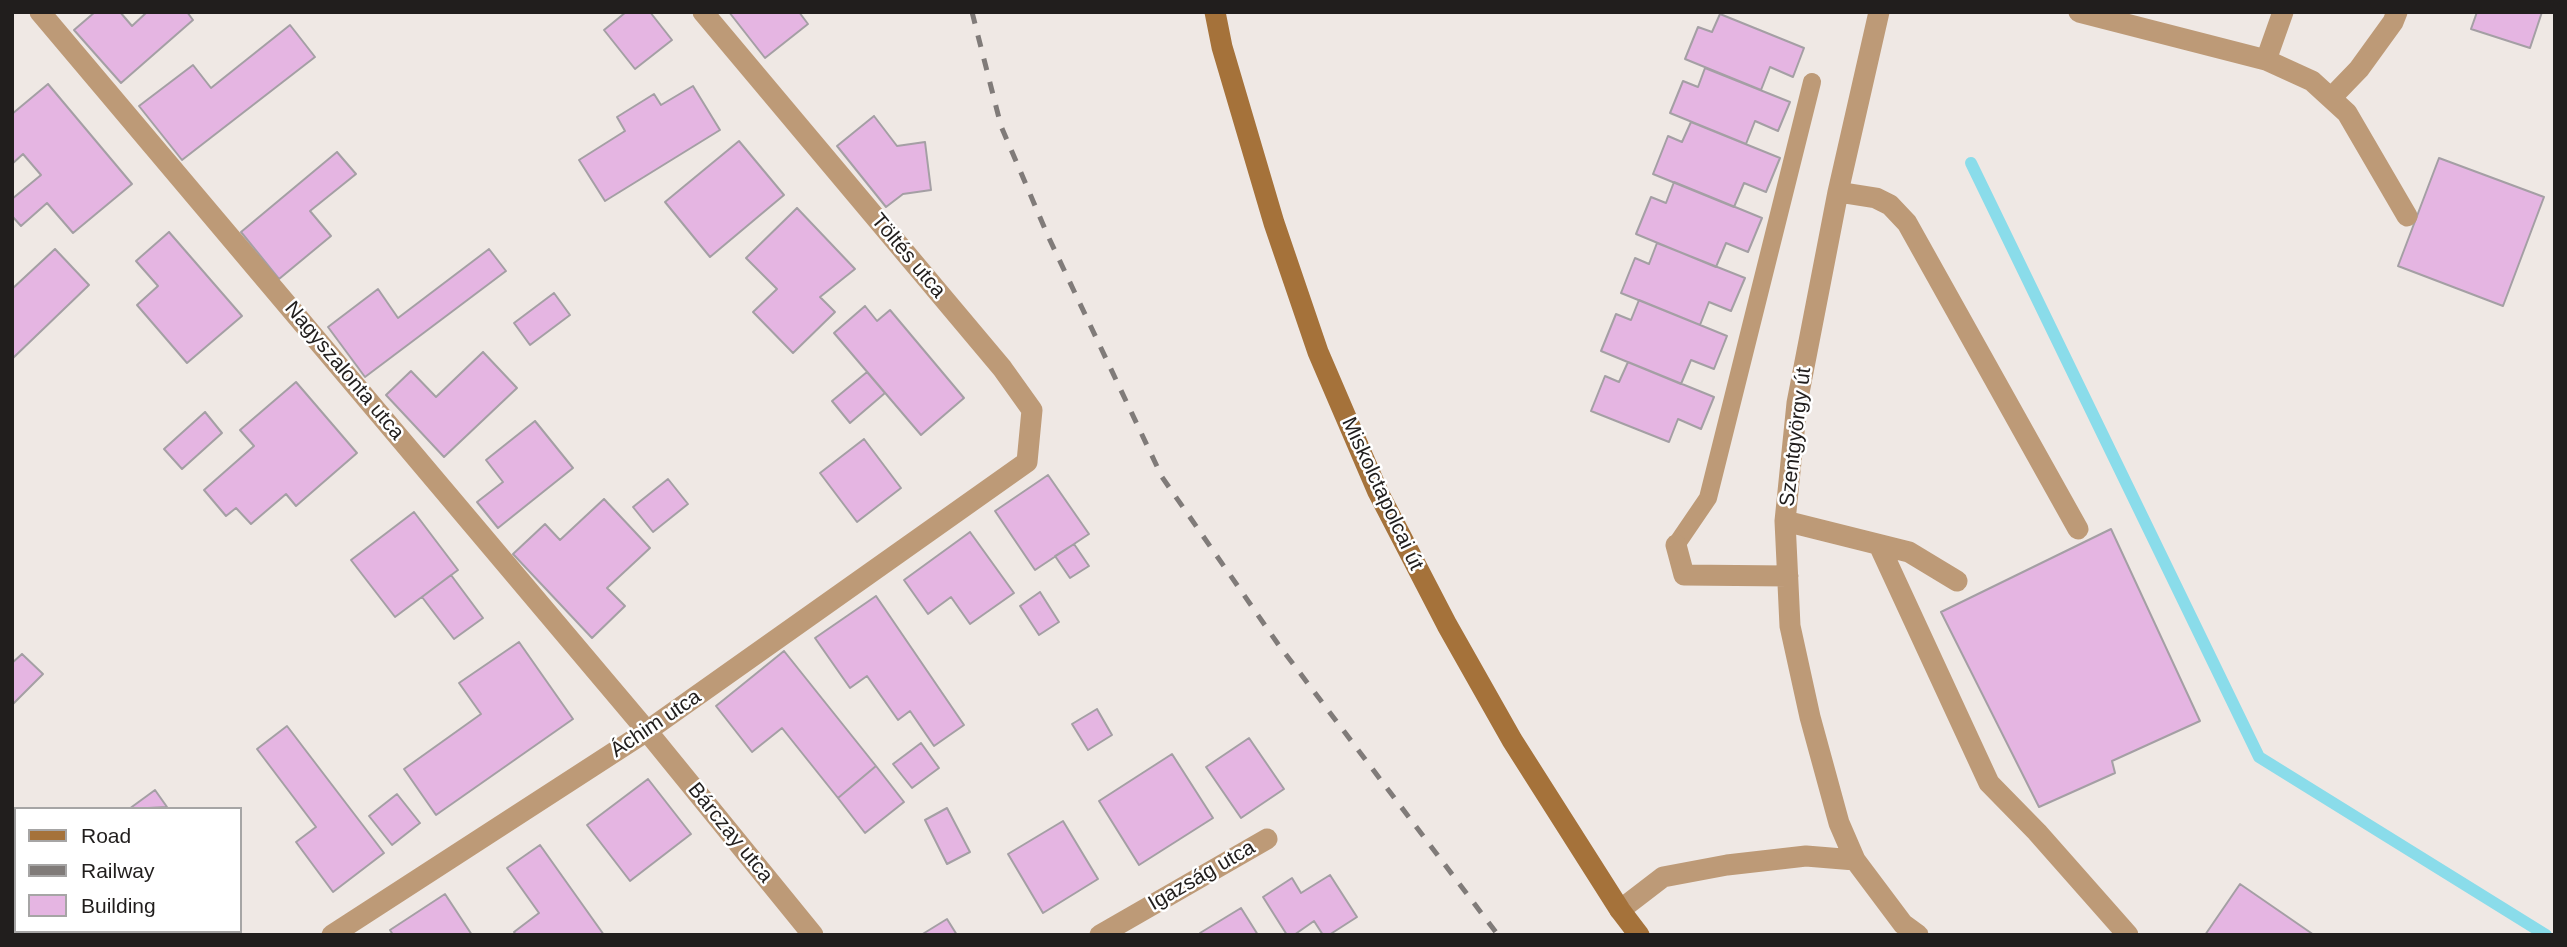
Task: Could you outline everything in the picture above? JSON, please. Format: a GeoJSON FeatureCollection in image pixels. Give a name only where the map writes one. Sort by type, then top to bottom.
{"type":"FeatureCollection","features":[{"type":"Feature","properties":{"kind":"street","name":"Nagyszalonta utca"},"geometry":{"type":"LineString","coordinates":[[40,12],[648,731]]}},
{"type":"Feature","properties":{"kind":"street","name":"Töltés utca"},"geometry":{"type":"LineString","coordinates":[[703,12],[1002,368],[1032,410],[1027,463],[971,501]]}},
{"type":"Feature","properties":{"kind":"street","name":"Miskolctapolcai út"},"geometry":{"type":"LineString","coordinates":[[1215,12],[1222,47],[1271,210],[1318,352],[1378,492],[1447,625],[1512,740],[1620,910],[1639,935]]}},
{"type":"Feature","properties":{"kind":"street","name":"Szentgyörgy út"},"geometry":{"type":"LineString","coordinates":[[1879,12],[1838,192],[1797,403],[1785,521],[1787,576],[1790,626],[1810,717],[1839,823],[1855,860],[1903,924],[1918,935]]}},
{"type":"Feature","properties":{"kind":"street"},"geometry":{"type":"LineString","coordinates":[[2080,12],[2266,60],[2312,81],[2347,113],[2407,216]]}},
{"type":"Feature","properties":{"kind":"street"},"geometry":{"type":"LineString","coordinates":[[2266,60],[2283,12]]}},
{"type":"Feature","properties":{"kind":"street"},"geometry":{"type":"LineString","coordinates":[[2331,98],[2358,69],[2393,22],[2397,12]]}},
{"type":"Feature","properties":{"kind":"street"},"geometry":{"type":"LineString","coordinates":[[1838,192],[1876,198],[1890,205],[1907,223],[2078,528]]}},
{"type":"Feature","properties":{"kind":"street","name":"Áchim utca"},"geometry":{"type":"LineString","coordinates":[[332,935],[648,731],[971,501]]}},
{"type":"Feature","properties":{"kind":"street"},"geometry":{"type":"LineString","coordinates":[[1785,521],[1909,552],[1958,581]]}},
{"type":"Feature","properties":{"kind":"street"},"geometry":{"type":"LineString","coordinates":[[1676,545],[1684,575],[1787,576]]}},
{"type":"Feature","properties":{"kind":"street"},"geometry":{"type":"LineString","coordinates":[[1879,545],[1989,783],[2037,832],[2128,935]]}},
{"type":"Feature","properties":{"kind":"street","name":"Bárczay utca"},"geometry":{"type":"LineString","coordinates":[[648,731],[813,935]]}},
{"type":"Feature","properties":{"kind":"street","name":"Igazság utca"},"geometry":{"type":"LineString","coordinates":[[1100,935],[1267,839]]}},
{"type":"Feature","properties":{"kind":"street"},"geometry":{"type":"LineString","coordinates":[[1620,910],[1663,877],[1727,864],[1806,856],[1855,860]]}},
{"type":"Feature","properties":{"kind":"lane"},"geometry":{"type":"LineString","coordinates":[[1676,545],[1708,498],[1812,82]]}},
{"type":"Feature","properties":{"kind":"building"},"geometry":{"type":"Polygon","coordinates":[[[95,12],[120,12],[132,26],[147,12],[187,12],[193,20],[121,83],[74,30],[95,12]]]}},
{"type":"Feature","properties":{"kind":"building"},"geometry":{"type":"Polygon","coordinates":[[[626,12],[650,12],[672,40],[635,69],[604,30],[626,12]]]}},
{"type":"Feature","properties":{"kind":"building"},"geometry":{"type":"Polygon","coordinates":[[[729,12],[799,12],[808,24],[765,58],[729,12]]]}},
{"type":"Feature","properties":{"kind":"building"},"geometry":{"type":"Polygon","coordinates":[[[2477,12],[2542,12],[2530,48],[2471,29],[2477,12]]]}},
{"type":"Feature","properties":{"kind":"building"},"geometry":{"type":"Polygon","coordinates":[[[1720,14],[1804,48],[1793,77],[1770,67],[1761,90],[1685,59],[1698,27],[1712,32],[1720,14]]]}},
{"type":"Feature","properties":{"kind":"building"},"geometry":{"type":"Polygon","coordinates":[[[290,25],[315,57],[182,160],[139,106],[193,65],[211,88],[290,25]]]}},
{"type":"Feature","properties":{"kind":"building"},"geometry":{"type":"Polygon","coordinates":[[[1705,68],[1790,102],[1778,131],[1755,121],[1746,144],[1670,113],[1683,81],[1698,87],[1705,68]]]}},
{"type":"Feature","properties":{"kind":"building"},"geometry":{"type":"Polygon","coordinates":[[[48,84],[132,184],[73,233],[47,203],[21,226],[12,216],[12,199],[41,175],[23,154],[12,164],[12,114],[48,84]]]}},
{"type":"Feature","properties":{"kind":"building"},"geometry":{"type":"Polygon","coordinates":[[[693,86],[720,130],[605,201],[579,160],[625,131],[617,117],[654,94],[661,105],[693,86]]]}},
{"type":"Feature","properties":{"kind":"building"},"geometry":{"type":"Polygon","coordinates":[[[874,116],[897,146],[925,142],[931,190],[903,194],[886,207],[837,146],[874,116]]]}},
{"type":"Feature","properties":{"kind":"building"},"geometry":{"type":"Polygon","coordinates":[[[1691,122],[1780,158],[1766,192],[1744,183],[1734,207],[1653,174],[1668,136],[1682,142],[1691,122]]]}},
{"type":"Feature","properties":{"kind":"building"},"geometry":{"type":"Polygon","coordinates":[[[739,141],[784,195],[710,257],[665,202],[739,141]]]}},
{"type":"Feature","properties":{"kind":"building"},"geometry":{"type":"Polygon","coordinates":[[[337,152],[356,174],[310,211],[331,236],[279,279],[241,232],[337,152]]]}},
{"type":"Feature","properties":{"kind":"building"},"geometry":{"type":"Polygon","coordinates":[[[2439,158],[2544,197],[2503,306],[2398,266],[2439,158]]]}},
{"type":"Feature","properties":{"kind":"building"},"geometry":{"type":"Polygon","coordinates":[[[1674,182],[1762,218],[1748,252],[1726,243],[1716,267],[1636,234],[1651,197],[1666,203],[1674,182]]]}},
{"type":"Feature","properties":{"kind":"building"},"geometry":{"type":"Polygon","coordinates":[[[797,208],[855,269],[820,297],[835,312],[793,353],[753,312],[777,289],[746,258],[797,208]]]}},
{"type":"Feature","properties":{"kind":"building"},"geometry":{"type":"Polygon","coordinates":[[[169,232],[242,316],[187,363],[137,305],[158,286],[136,261],[169,232]]]}},
{"type":"Feature","properties":{"kind":"building"},"geometry":{"type":"Polygon","coordinates":[[[1657,243],[1745,278],[1731,311],[1709,302],[1700,325],[1621,293],[1635,258],[1649,264],[1657,243]]]}},
{"type":"Feature","properties":{"kind":"building"},"geometry":{"type":"Polygon","coordinates":[[[55,249],[89,285],[12,359],[12,289],[55,249]]]}},
{"type":"Feature","properties":{"kind":"building"},"geometry":{"type":"Polygon","coordinates":[[[489,249],[506,271],[365,377],[328,327],[378,289],[398,318],[489,249]]]}},
{"type":"Feature","properties":{"kind":"building"},"geometry":{"type":"Polygon","coordinates":[[[554,293],[570,315],[530,345],[514,323],[554,293]]]}},
{"type":"Feature","properties":{"kind":"building"},"geometry":{"type":"Polygon","coordinates":[[[1639,300],[1727,336],[1714,369],[1691,360],[1681,384],[1601,351],[1616,314],[1631,320],[1639,300]]]}},
{"type":"Feature","properties":{"kind":"building"},"geometry":{"type":"Polygon","coordinates":[[[865,306],[877,321],[890,310],[964,398],[921,435],[834,333],[865,306]]]}},
{"type":"Feature","properties":{"kind":"building"},"geometry":{"type":"Polygon","coordinates":[[[483,352],[517,388],[444,457],[386,395],[411,371],[436,397],[483,352]]]}},
{"type":"Feature","properties":{"kind":"building"},"geometry":{"type":"Polygon","coordinates":[[[1628,362],[1714,397],[1701,429],[1678,419],[1669,442],[1591,411],[1605,376],[1619,382],[1628,362]]]}},
{"type":"Feature","properties":{"kind":"building"},"geometry":{"type":"Polygon","coordinates":[[[867,372],[885,393],[850,423],[832,401],[867,372]]]}},
{"type":"Feature","properties":{"kind":"building"},"geometry":{"type":"Polygon","coordinates":[[[296,382],[357,453],[296,506],[286,494],[251,524],[236,508],[226,516],[204,490],[254,446],[240,430],[296,382]]]}},
{"type":"Feature","properties":{"kind":"building"},"geometry":{"type":"Polygon","coordinates":[[[205,412],[222,433],[182,469],[164,449],[205,412]]]}},
{"type":"Feature","properties":{"kind":"building"},"geometry":{"type":"Polygon","coordinates":[[[535,421],[573,468],[498,528],[477,502],[503,482],[486,460],[535,421]]]}},
{"type":"Feature","properties":{"kind":"building"},"geometry":{"type":"Polygon","coordinates":[[[864,439],[901,488],[857,522],[820,473],[864,439]]]}},
{"type":"Feature","properties":{"kind":"building"},"geometry":{"type":"Polygon","coordinates":[[[1048,475],[1089,534],[1035,570],[995,511],[1048,475]]]}},
{"type":"Feature","properties":{"kind":"building"},"geometry":{"type":"Polygon","coordinates":[[[668,479],[688,504],[653,532],[633,507],[668,479]]]}},
{"type":"Feature","properties":{"kind":"building"},"geometry":{"type":"Polygon","coordinates":[[[604,499],[650,548],[607,588],[625,606],[592,638],[513,554],[545,524],[560,540],[604,499]]]}},
{"type":"Feature","properties":{"kind":"building"},"geometry":{"type":"Polygon","coordinates":[[[414,512],[458,570],[395,617],[351,560],[414,512]]]}},
{"type":"Feature","properties":{"kind":"building"},"geometry":{"type":"Polygon","coordinates":[[[2111,529],[2200,721],[2112,761],[2115,773],[2039,807],[1941,612],[2111,529]]]}},
{"type":"Feature","properties":{"kind":"building"},"geometry":{"type":"Polygon","coordinates":[[[970,532],[1014,593],[970,624],[951,597],[928,614],[904,580],[970,532]]]}},
{"type":"Feature","properties":{"kind":"building"},"geometry":{"type":"Polygon","coordinates":[[[1074,544],[1089,566],[1070,578],[1055,556],[1074,544]]]}},
{"type":"Feature","properties":{"kind":"building"},"geometry":{"type":"Polygon","coordinates":[[[451,575],[483,618],[454,639],[422,597],[451,575]]]}},
{"type":"Feature","properties":{"kind":"building"},"geometry":{"type":"Polygon","coordinates":[[[1040,592],[1059,622],[1039,635],[1020,606],[1040,592]]]}},
{"type":"Feature","properties":{"kind":"building"},"geometry":{"type":"Polygon","coordinates":[[[876,596],[964,725],[934,746],[910,711],[898,720],[867,676],[850,688],[815,638],[876,596]]]}},
{"type":"Feature","properties":{"kind":"building"},"geometry":{"type":"Polygon","coordinates":[[[519,642],[573,719],[436,815],[404,769],[481,714],[459,683],[519,642]]]}},
{"type":"Feature","properties":{"kind":"building"},"geometry":{"type":"Polygon","coordinates":[[[784,651],[876,766],[838,798],[782,728],[752,752],[716,706],[784,651]]]}},
{"type":"Feature","properties":{"kind":"building"},"geometry":{"type":"Polygon","coordinates":[[[22,654],[43,674],[12,705],[12,663],[22,654]]]}},
{"type":"Feature","properties":{"kind":"building"},"geometry":{"type":"Polygon","coordinates":[[[1097,709],[1112,735],[1088,750],[1072,724],[1097,709]]]}},
{"type":"Feature","properties":{"kind":"building"},"geometry":{"type":"Polygon","coordinates":[[[287,726],[384,853],[333,892],[296,842],[316,827],[257,749],[287,726]]]}},
{"type":"Feature","properties":{"kind":"building"},"geometry":{"type":"Polygon","coordinates":[[[1249,738],[1284,789],[1241,818],[1206,767],[1249,738]]]}},
{"type":"Feature","properties":{"kind":"building"},"geometry":{"type":"Polygon","coordinates":[[[921,743],[939,768],[912,788],[893,764],[921,743]]]}},
{"type":"Feature","properties":{"kind":"building"},"geometry":{"type":"Polygon","coordinates":[[[1172,754],[1213,818],[1139,865],[1099,801],[1172,754]]]}},
{"type":"Feature","properties":{"kind":"building"},"geometry":{"type":"Polygon","coordinates":[[[876,766],[904,802],[865,833],[838,798],[876,766]]]}},
{"type":"Feature","properties":{"kind":"building"},"geometry":{"type":"Polygon","coordinates":[[[648,779],[691,834],[630,881],[587,825],[648,779]]]}},
{"type":"Feature","properties":{"kind":"building"},"geometry":{"type":"Polygon","coordinates":[[[155,790],[167,807],[132,807],[155,790]]]}},
{"type":"Feature","properties":{"kind":"building"},"geometry":{"type":"Polygon","coordinates":[[[397,794],[420,823],[392,845],[369,816],[397,794]]]}},
{"type":"Feature","properties":{"kind":"building"},"geometry":{"type":"Polygon","coordinates":[[[947,808],[970,852],[947,864],[925,820],[947,808]]]}},
{"type":"Feature","properties":{"kind":"building"},"geometry":{"type":"Polygon","coordinates":[[[1063,821],[1098,879],[1043,913],[1008,854],[1063,821]]]}},
{"type":"Feature","properties":{"kind":"building"},"geometry":{"type":"Polygon","coordinates":[[[14,841],[14,882],[12,879],[14,841]]]}},
{"type":"Feature","properties":{"kind":"building"},"geometry":{"type":"Polygon","coordinates":[[[540,845],[604,935],[516,935],[514,932],[539,913],[507,868],[540,845]]]}},
{"type":"Feature","properties":{"kind":"building"},"geometry":{"type":"Polygon","coordinates":[[[1330,875],[1357,917],[1329,935],[1323,935],[1314,921],[1294,935],[1287,935],[1263,897],[1292,878],[1301,893],[1330,875]]]}},
{"type":"Feature","properties":{"kind":"building"},"geometry":{"type":"Polygon","coordinates":[[[2240,884],[2314,935],[2205,935],[2240,884]]]}},
{"type":"Feature","properties":{"kind":"building"},"geometry":{"type":"Polygon","coordinates":[[[445,894],[472,935],[393,935],[390,930],[445,894]]]}},
{"type":"Feature","properties":{"kind":"building"},"geometry":{"type":"Polygon","coordinates":[[[1241,908],[1258,935],[1201,935],[1200,933],[1241,908]]]}},
{"type":"Feature","properties":{"kind":"building"},"geometry":{"type":"Polygon","coordinates":[[[947,919],[957,935],[921,935],[947,919]]]}},
{"type":"Feature","properties":{"kind":"waterway"},"geometry":{"type":"LineString","coordinates":[[1971,163],[2259,757],[2546,935]]}},
{"type":"Feature","properties":{"kind":"railway"},"geometry":{"type":"LineString","coordinates":[[972,12],[1001,126],[1048,236],[1162,477],[1278,644],[1498,935]]}}]}
